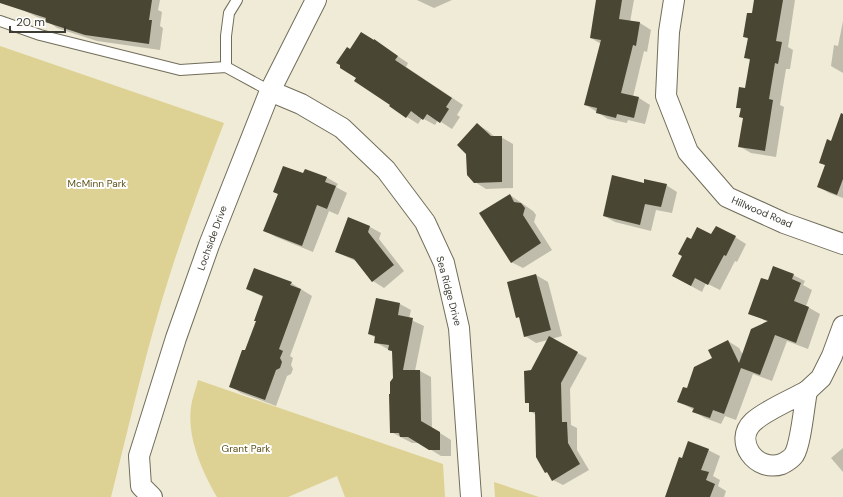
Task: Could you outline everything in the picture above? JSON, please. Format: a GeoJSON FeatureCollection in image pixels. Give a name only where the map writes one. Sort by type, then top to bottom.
{"type":"FeatureCollection","features":[{"type":"Feature","properties":{"kind":"street","name":"Lochside Drive"},"geometry":{"type":"LineString","coordinates":[[146,492],[139,456],[174,345],[209,245],[270,91],[316,0]]}},
{"type":"Feature","properties":{"kind":"street","name":"Hillwood Road"},"geometry":{"type":"LineString","coordinates":[[674,0],[669,32],[666,96],[688,152],[727,198],[784,223],[843,244]]}},
{"type":"Feature","properties":{"kind":"street","name":"Sea Ridge Drive"},"geometry":{"type":"LineString","coordinates":[[270,91],[301,104],[342,128],[386,170],[425,222],[444,263],[459,328],[471,497]]}},
{"type":"Feature","properties":{"kind":"street"},"geometry":{"type":"LineString","coordinates":[[807,391],[822,378],[843,326]]}},
{"type":"Feature","properties":{"kind":"lane"},"geometry":{"type":"LineString","coordinates":[[226,67],[226,36],[229,13],[237,0]]}},
{"type":"Feature","properties":{"kind":"lane"},"geometry":{"type":"LineString","coordinates":[[0,21],[40,35],[180,70],[226,67],[270,91]]}},
{"type":"Feature","properties":{"kind":"green space","name":"McMinn Park"},"geometry":{"type":"Polygon","coordinates":[[[0,46],[224,123],[203,178],[162,299],[111,497],[0,497],[0,46]]]}},
{"type":"Feature","properties":{"kind":"green space","name":"Grant Park"},"geometry":{"type":"Polygon","coordinates":[[[198,380],[443,464],[445,497],[345,497],[337,476],[288,497],[217,497],[201,465],[191,430],[191,407],[198,380]]]}},
{"type":"Feature","properties":{"kind":"green space"},"geometry":{"type":"Polygon","coordinates":[[[494,482],[539,497],[495,497],[494,482]]]}},
{"type":"Feature","properties":{"kind":"building"},"geometry":{"type":"Polygon","coordinates":[[[0,0],[152,0],[149,20],[152,20],[149,44],[85,35],[45,22],[46,18],[0,3],[0,0]]]}},
{"type":"Feature","properties":{"kind":"building"},"geometry":{"type":"Polygon","coordinates":[[[596,0],[622,0],[619,19],[640,22],[636,46],[633,45],[621,93],[639,97],[634,118],[617,114],[616,118],[596,113],[597,108],[584,105],[601,40],[590,38],[596,0]]]}},
{"type":"Feature","properties":{"kind":"building"},"geometry":{"type":"Polygon","coordinates":[[[754,0],[783,0],[776,41],[782,42],[778,64],[775,63],[769,99],[773,100],[765,151],[738,147],[743,118],[739,117],[741,108],[736,108],[739,87],[745,88],[750,59],[744,58],[748,38],[743,37],[747,13],[752,13],[754,0]]]}},
{"type":"Feature","properties":{"kind":"building"},"geometry":{"type":"Polygon","coordinates":[[[361,32],[374,39],[398,56],[395,60],[452,98],[446,107],[449,109],[440,123],[427,114],[423,120],[411,111],[406,118],[389,106],[390,105],[354,81],[356,78],[340,68],[340,65],[336,63],[347,47],[350,49],[361,32]]]}},
{"type":"Feature","properties":{"kind":"building"},"geometry":{"type":"Polygon","coordinates":[[[841,113],[843,114],[843,179],[837,195],[817,187],[825,165],[819,163],[827,139],[831,141],[841,113]]]}},
{"type":"Feature","properties":{"kind":"building"},"geometry":{"type":"Polygon","coordinates":[[[477,123],[491,136],[502,136],[502,182],[474,183],[467,175],[466,154],[457,145],[477,123]]]}},
{"type":"Feature","properties":{"kind":"building"},"geometry":{"type":"Polygon","coordinates":[[[283,166],[303,173],[305,169],[327,177],[325,182],[336,186],[327,209],[317,205],[302,246],[263,231],[278,194],[273,192],[283,166]]]}},
{"type":"Feature","properties":{"kind":"building"},"geometry":{"type":"Polygon","coordinates":[[[612,175],[644,183],[644,179],[667,184],[661,207],[645,204],[640,225],[603,216],[612,175]]]}},
{"type":"Feature","properties":{"kind":"building"},"geometry":{"type":"Polygon","coordinates":[[[510,194],[514,202],[521,203],[525,208],[523,215],[541,243],[511,263],[479,213],[510,194]]]}},
{"type":"Feature","properties":{"kind":"building"},"geometry":{"type":"Polygon","coordinates":[[[348,217],[370,226],[368,232],[394,265],[372,282],[354,259],[335,252],[348,217]]]}},
{"type":"Feature","properties":{"kind":"building"},"geometry":{"type":"Polygon","coordinates":[[[716,226],[736,236],[726,256],[724,255],[708,285],[695,278],[691,286],[672,276],[682,256],[678,254],[687,237],[691,239],[697,227],[711,234],[716,226]]]}},
{"type":"Feature","properties":{"kind":"building"},"geometry":{"type":"Polygon","coordinates":[[[773,266],[794,274],[792,279],[801,283],[794,301],[809,307],[796,343],[775,335],[760,375],[741,368],[724,414],[713,410],[710,418],[692,412],[694,408],[677,402],[683,387],[687,388],[694,367],[712,358],[708,350],[728,340],[739,363],[751,329],[768,321],[748,314],[761,278],[768,280],[773,266]]]}},
{"type":"Feature","properties":{"kind":"building"},"geometry":{"type":"Polygon","coordinates":[[[254,268],[292,282],[290,285],[301,289],[279,349],[283,351],[280,358],[282,362],[280,368],[276,370],[265,400],[229,387],[242,350],[245,350],[256,321],[254,321],[263,296],[246,289],[254,268]]]}},
{"type":"Feature","properties":{"kind":"building"},"geometry":{"type":"Polygon","coordinates":[[[536,274],[551,330],[524,337],[519,317],[516,318],[507,282],[536,274]]]}},
{"type":"Feature","properties":{"kind":"building"},"geometry":{"type":"Polygon","coordinates":[[[376,298],[400,303],[398,315],[413,318],[403,370],[420,370],[421,421],[440,432],[440,450],[429,450],[408,437],[400,437],[399,433],[390,433],[389,394],[390,382],[393,378],[392,351],[388,350],[389,345],[374,343],[375,336],[368,334],[376,298]]]}},
{"type":"Feature","properties":{"kind":"building"},"geometry":{"type":"Polygon","coordinates":[[[549,336],[578,352],[561,383],[562,422],[567,422],[568,443],[580,464],[552,481],[547,472],[545,473],[536,457],[535,412],[529,412],[529,403],[525,403],[524,371],[531,370],[549,336]]]}},
{"type":"Feature","properties":{"kind":"building"},"geometry":{"type":"Polygon","coordinates":[[[688,441],[709,449],[701,470],[709,472],[706,480],[715,484],[710,497],[665,497],[679,457],[682,458],[688,441]]]}}]}
